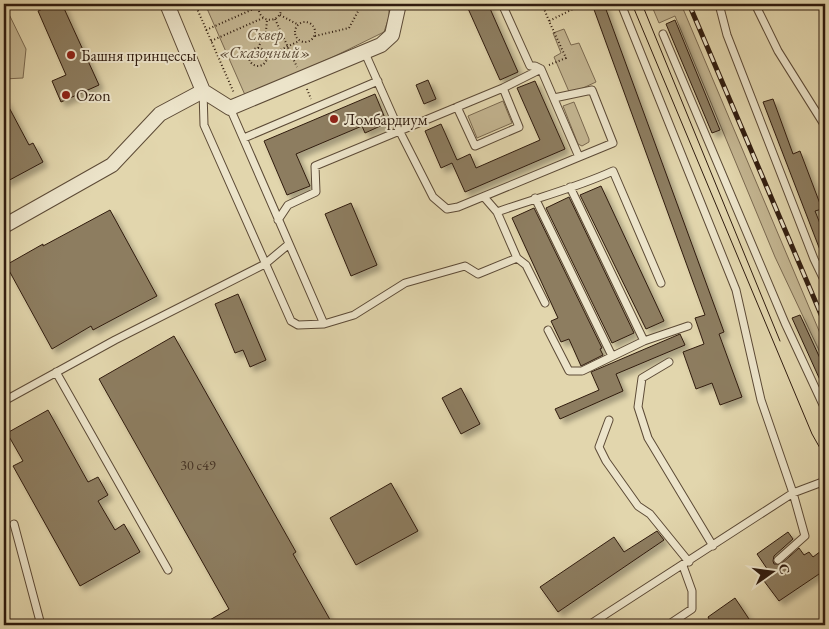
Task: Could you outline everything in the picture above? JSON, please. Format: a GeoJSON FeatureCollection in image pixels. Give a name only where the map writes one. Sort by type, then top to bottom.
{"type":"FeatureCollection","features":[{"type":"Feature","properties":{"kind":"street"},"geometry":{"type":"LineString","coordinates":[[167,4],[203,91],[234,106],[381,45],[392,35],[398,4]]}},
{"type":"Feature","properties":{"kind":"street"},"geometry":{"type":"LineString","coordinates":[[4,226],[112,165],[160,114],[203,91]]}},
{"type":"Feature","properties":{"kind":"lane"},"geometry":{"type":"LineString","coordinates":[[502,4],[520,38],[530,66],[541,69],[579,157]]}},
{"type":"Feature","properties":{"kind":"lane"},"geometry":{"type":"LineString","coordinates":[[621,4],[736,290],[761,400],[793,493],[805,536],[778,560]]}},
{"type":"Feature","properties":{"kind":"lane"},"geometry":{"type":"LineString","coordinates":[[723,4],[720,8],[727,35],[814,259],[825,282]]}},
{"type":"Feature","properties":{"kind":"lane"},"geometry":{"type":"LineString","coordinates":[[754,4],[778,51],[825,126]]}},
{"type":"Feature","properties":{"kind":"lane"},"geometry":{"type":"LineString","coordinates":[[662,34],[785,323],[825,409]]}},
{"type":"Feature","properties":{"kind":"lane"},"geometry":{"type":"LineString","coordinates":[[365,52],[400,132],[433,197],[447,210],[484,197],[613,143],[592,90],[554,98]]}},
{"type":"Feature","properties":{"kind":"lane"},"geometry":{"type":"LineString","coordinates":[[278,220],[288,204],[316,192],[315,166],[503,88],[541,69]]}},
{"type":"Feature","properties":{"kind":"lane"},"geometry":{"type":"LineString","coordinates":[[244,138],[378,81]]}},
{"type":"Feature","properties":{"kind":"lane"},"geometry":{"type":"LineString","coordinates":[[457,107],[475,146],[519,127],[503,88]]}},
{"type":"Feature","properties":{"kind":"lane"},"geometry":{"type":"LineString","coordinates":[[203,91],[204,125],[291,321],[298,325],[324,324],[354,315],[404,283],[465,266],[478,274],[517,258]]}},
{"type":"Feature","properties":{"kind":"lane"},"geometry":{"type":"LineString","coordinates":[[234,106],[244,138],[324,324]]}},
{"type":"Feature","properties":{"kind":"lane"},"geometry":{"type":"LineString","coordinates":[[497,212],[535,198],[585,184],[613,171],[661,283]]}},
{"type":"Feature","properties":{"kind":"lane"},"geometry":{"type":"LineString","coordinates":[[570,187],[644,341]]}},
{"type":"Feature","properties":{"kind":"lane"},"geometry":{"type":"LineString","coordinates":[[484,197],[497,212],[517,258],[526,264],[545,303]]}},
{"type":"Feature","properties":{"kind":"lane"},"geometry":{"type":"LineString","coordinates":[[535,198],[612,356]]}},
{"type":"Feature","properties":{"kind":"lane"},"geometry":{"type":"LineString","coordinates":[[4,401],[193,300],[265,264],[289,244]]}},
{"type":"Feature","properties":{"kind":"lane"},"geometry":{"type":"LineString","coordinates":[[548,330],[569,371],[582,371],[644,341],[688,326]]}},
{"type":"Feature","properties":{"kind":"lane"},"geometry":{"type":"LineString","coordinates":[[669,362],[642,378],[638,407],[648,438],[713,546]]}},
{"type":"Feature","properties":{"kind":"lane"},"geometry":{"type":"LineString","coordinates":[[56,372],[168,570]]}},
{"type":"Feature","properties":{"kind":"lane"},"geometry":{"type":"LineString","coordinates":[[609,420],[599,447],[606,462],[638,506],[650,514],[686,564],[692,590],[692,609],[668,625]]}},
{"type":"Feature","properties":{"kind":"lane"},"geometry":{"type":"LineString","coordinates":[[590,625],[793,493],[825,481]]}},
{"type":"Feature","properties":{"kind":"lane"},"geometry":{"type":"LineString","coordinates":[[14,524],[41,625]]}},
{"type":"Feature","properties":{"kind":"path"},"geometry":{"type":"LineString","coordinates":[[195,4],[211,41],[234,106]]}},
{"type":"Feature","properties":{"kind":"path"},"geometry":{"type":"LineString","coordinates":[[259,4],[258,11],[267,20],[275,19],[280,15],[281,4]]}},
{"type":"Feature","properties":{"kind":"path"},"geometry":{"type":"LineString","coordinates":[[282,9],[294,4]]}},
{"type":"Feature","properties":{"kind":"path"},"geometry":{"type":"LineString","coordinates":[[268,56],[265,51],[258,48],[252,50],[249,56],[252,64],[258,66],[264,64],[268,56],[299,41],[308,42],[314,36],[349,28],[362,4]]}},
{"type":"Feature","properties":{"kind":"path"},"geometry":{"type":"LineString","coordinates":[[541,69],[566,58],[542,4]]}},
{"type":"Feature","properties":{"kind":"path"},"geometry":{"type":"LineString","coordinates":[[549,21],[583,4]]}},
{"type":"Feature","properties":{"kind":"path"},"geometry":{"type":"LineString","coordinates":[[206,30],[258,7]]}},
{"type":"Feature","properties":{"kind":"path"},"geometry":{"type":"LineString","coordinates":[[280,15],[297,24],[311,23],[315,31],[314,36]]}},
{"type":"Feature","properties":{"kind":"path"},"geometry":{"type":"LineString","coordinates":[[211,41],[263,18]]}},
{"type":"Feature","properties":{"kind":"path"},"geometry":{"type":"LineString","coordinates":[[275,19],[299,70]]}},
{"type":"Feature","properties":{"kind":"path"},"geometry":{"type":"LineString","coordinates":[[258,48],[266,32],[267,20]]}},
{"type":"Feature","properties":{"kind":"path"},"geometry":{"type":"LineString","coordinates":[[297,24],[294,33],[299,41]]}},
{"type":"Feature","properties":{"kind":"path"},"geometry":{"type":"LineString","coordinates":[[304,83],[315,108]]}},
{"type":"Feature","properties":{"kind":"green space"},"geometry":{"type":"Polygon","coordinates":[[[4,4],[26,49],[23,78],[4,79],[4,4]]]}},
{"type":"Feature","properties":{"kind":"green space","name":"Сквер «Сказочный»"},"geometry":{"type":"Polygon","coordinates":[[[205,4],[389,4],[389,17],[384,32],[333,57],[245,95],[205,4]]]}},
{"type":"Feature","properties":{"kind":"green space"},"geometry":{"type":"Polygon","coordinates":[[[651,4],[681,4],[825,345],[825,363],[775,257],[675,16],[659,23],[651,4]]]}},
{"type":"Feature","properties":{"kind":"green space"},"geometry":{"type":"Polygon","coordinates":[[[564,29],[571,45],[579,43],[596,82],[570,94],[554,57],[561,53],[553,33],[564,29]]]}},
{"type":"Feature","properties":{"kind":"green space"},"geometry":{"type":"Polygon","coordinates":[[[503,101],[512,123],[477,138],[468,116],[503,101]]]}},
{"type":"Feature","properties":{"kind":"green space"},"geometry":{"type":"Polygon","coordinates":[[[574,102],[589,139],[589,142],[582,146],[578,144],[563,106],[574,102]]]}},
{"type":"Feature","properties":{"kind":"building","name":"Башня принцессы"},"geometry":{"type":"Polygon","coordinates":[[[54,4],[62,4],[99,85],[61,102],[52,81],[66,75],[38,11],[54,4]]]}},
{"type":"Feature","properties":{"kind":"building"},"geometry":{"type":"Polygon","coordinates":[[[466,4],[488,4],[518,72],[500,80],[466,4]]]}},
{"type":"Feature","properties":{"kind":"building"},"geometry":{"type":"Polygon","coordinates":[[[592,4],[604,4],[724,332],[719,334],[742,397],[720,405],[712,383],[696,389],[683,352],[704,344],[695,318],[705,315],[592,4]]]}},
{"type":"Feature","properties":{"kind":"building"},"geometry":{"type":"Polygon","coordinates":[[[675,20],[720,130],[712,133],[666,24],[675,20]]]}},
{"type":"Feature","properties":{"kind":"building"},"geometry":{"type":"Polygon","coordinates":[[[428,80],[436,99],[424,104],[416,85],[428,80]]]}},
{"type":"Feature","properties":{"kind":"building"},"geometry":{"type":"Polygon","coordinates":[[[535,81],[565,149],[465,192],[452,163],[441,168],[425,131],[441,124],[457,160],[470,154],[476,168],[540,140],[517,88],[535,81]]]}},
{"type":"Feature","properties":{"kind":"building"},"geometry":{"type":"Polygon","coordinates":[[[375,94],[387,123],[365,133],[362,126],[296,154],[310,186],[287,195],[264,141],[375,94]]]}},
{"type":"Feature","properties":{"kind":"building"},"geometry":{"type":"Polygon","coordinates":[[[4,98],[29,145],[33,143],[43,162],[4,183],[4,98]]]}},
{"type":"Feature","properties":{"kind":"building"},"geometry":{"type":"Polygon","coordinates":[[[773,99],[793,154],[800,151],[822,209],[815,211],[825,236],[825,263],[763,102],[773,99]]]}},
{"type":"Feature","properties":{"kind":"building"},"geometry":{"type":"Polygon","coordinates":[[[601,186],[664,321],[646,329],[580,195],[601,186]]]}},
{"type":"Feature","properties":{"kind":"building"},"geometry":{"type":"Polygon","coordinates":[[[569,197],[634,333],[612,343],[546,208],[569,197]]]}},
{"type":"Feature","properties":{"kind":"building"},"geometry":{"type":"Polygon","coordinates":[[[351,203],[377,265],[351,276],[325,214],[351,203]]]}},
{"type":"Feature","properties":{"kind":"building"},"geometry":{"type":"Polygon","coordinates":[[[534,208],[602,348],[600,349],[603,355],[581,366],[569,339],[561,342],[551,321],[558,318],[512,218],[534,208]]]}},
{"type":"Feature","properties":{"kind":"building"},"geometry":{"type":"Polygon","coordinates":[[[110,210],[157,296],[93,330],[91,326],[52,349],[6,265],[110,210]]]}},
{"type":"Feature","properties":{"kind":"building"},"geometry":{"type":"Polygon","coordinates":[[[238,294],[266,360],[250,367],[243,350],[235,353],[215,304],[238,294]]]}},
{"type":"Feature","properties":{"kind":"building"},"geometry":{"type":"Polygon","coordinates":[[[800,315],[825,369],[825,391],[792,318],[800,315]]]}},
{"type":"Feature","properties":{"kind":"building"},"geometry":{"type":"Polygon","coordinates":[[[680,334],[685,345],[616,374],[623,391],[560,419],[555,409],[599,390],[591,372],[680,334]]]}},
{"type":"Feature","properties":{"kind":"building"},"geometry":{"type":"Polygon","coordinates":[[[174,336],[296,552],[293,554],[333,625],[201,625],[229,609],[99,379],[174,336]]]}},
{"type":"Feature","properties":{"kind":"building"},"geometry":{"type":"Polygon","coordinates":[[[461,388],[480,424],[461,434],[442,398],[461,388]]]}},
{"type":"Feature","properties":{"kind":"building"},"geometry":{"type":"Polygon","coordinates":[[[48,410],[88,482],[98,477],[108,495],[98,501],[115,530],[124,524],[140,552],[80,586],[13,466],[23,461],[7,433],[48,410]]]}},
{"type":"Feature","properties":{"kind":"building"},"geometry":{"type":"Polygon","coordinates":[[[391,483],[418,531],[356,565],[330,518],[391,483]]]}},
{"type":"Feature","properties":{"kind":"building"},"geometry":{"type":"Polygon","coordinates":[[[657,531],[664,540],[558,612],[540,587],[614,537],[624,552],[657,531]]]}},
{"type":"Feature","properties":{"kind":"building"},"geometry":{"type":"Polygon","coordinates":[[[788,532],[793,539],[774,556],[774,564],[781,564],[799,548],[804,555],[809,552],[813,557],[825,548],[825,570],[779,601],[764,581],[772,576],[757,554],[788,532]]]}},
{"type":"Feature","properties":{"kind":"building"},"geometry":{"type":"Polygon","coordinates":[[[735,598],[749,619],[740,625],[700,625],[709,619],[708,617],[735,598]]]}},
{"type":"Feature","properties":{"kind":"tram line"},"geometry":{"type":"LineString","coordinates":[[632,4],[812,434],[825,457]]}},
{"type":"Feature","properties":{"kind":"tram line"},"geometry":{"type":"LineString","coordinates":[[642,4],[780,341]]}},
{"type":"Feature","properties":{"kind":"railway"},"geometry":{"type":"LineString","coordinates":[[689,4],[825,324]]}},
{"type":"Feature","properties":{"kind":"place","name":"Башня принцессы"},"geometry":{"type":"Point","coordinates":[71,55]}},
{"type":"Feature","properties":{"kind":"place","name":"Ozon"},"geometry":{"type":"Point","coordinates":[66,95]}},
{"type":"Feature","properties":{"kind":"place","name":"Ломбардиум"},"geometry":{"type":"Point","coordinates":[334,119]}}]}
